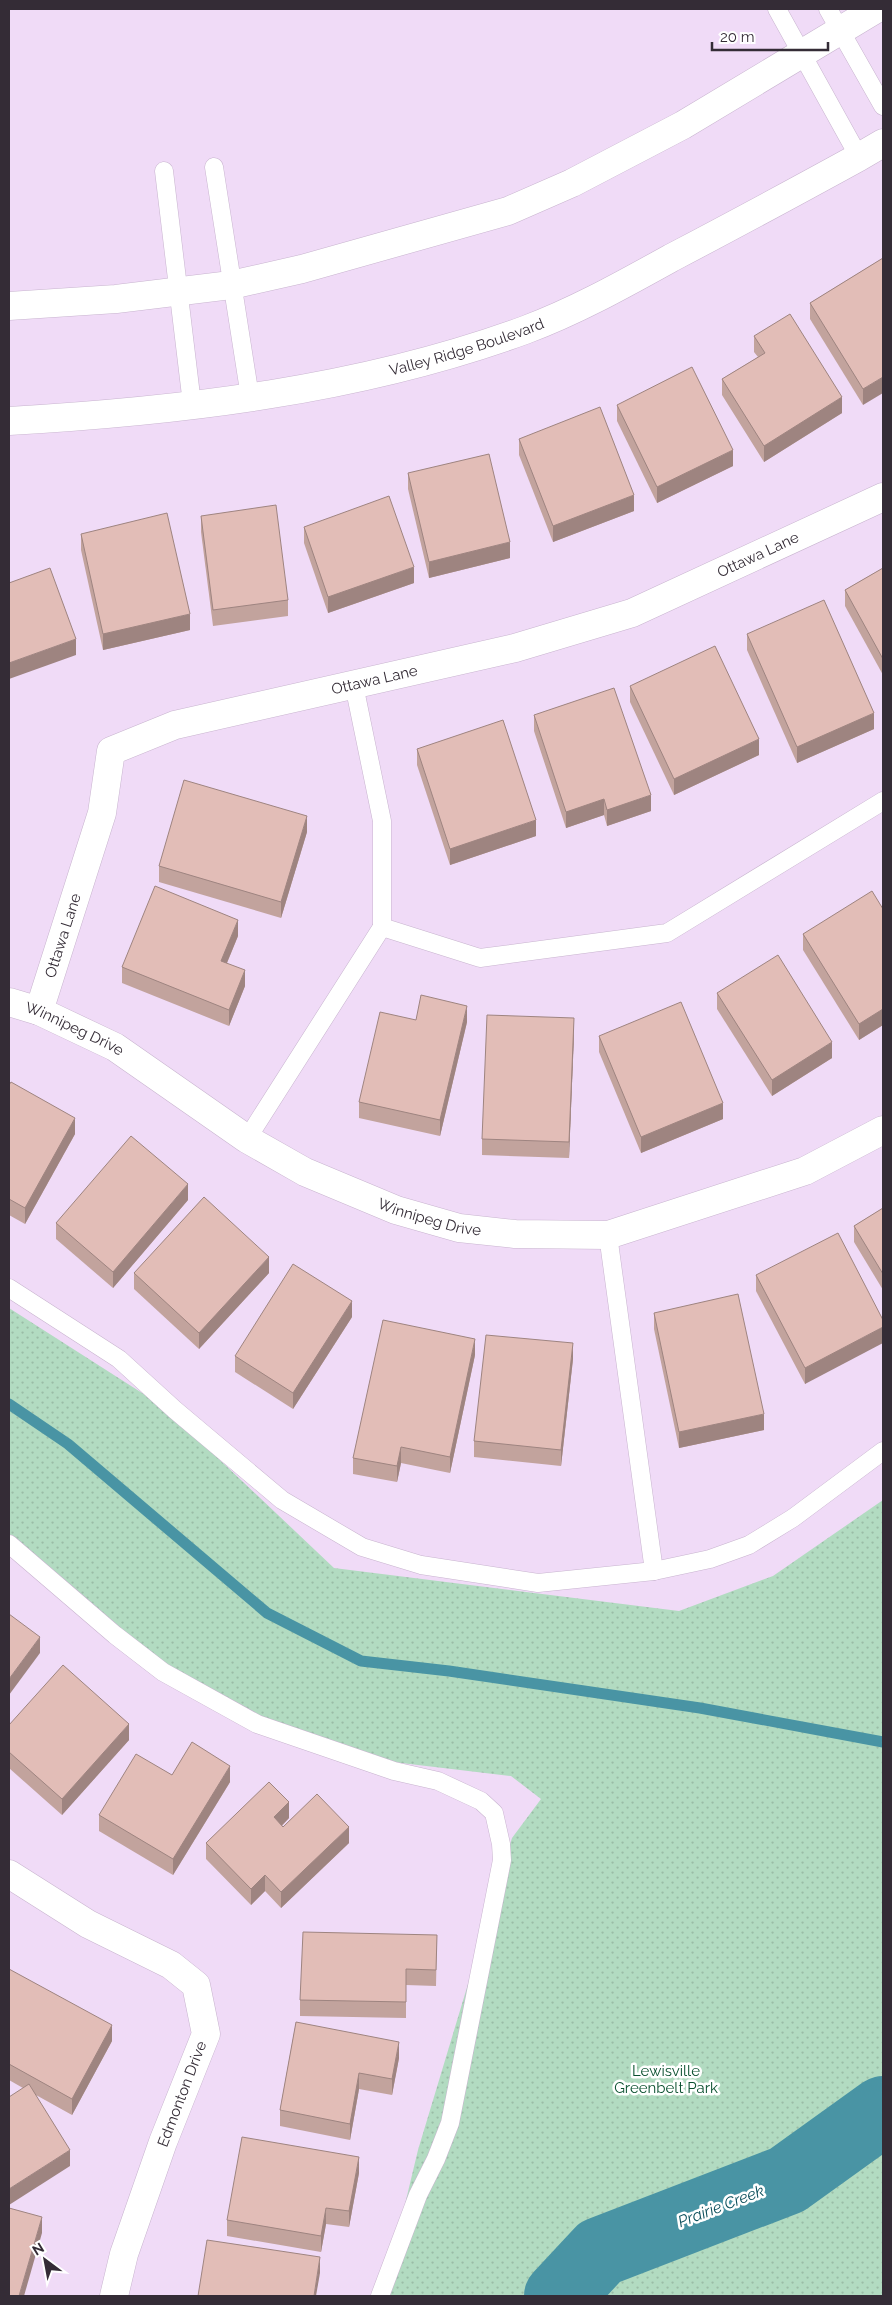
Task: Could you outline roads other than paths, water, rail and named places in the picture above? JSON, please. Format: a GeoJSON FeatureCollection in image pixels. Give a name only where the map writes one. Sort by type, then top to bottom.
{"type":"FeatureCollection","features":[{"type":"Feature","properties":{"kind":"street"},"geometry":{"type":"LineString","coordinates":[[9,306],[116,299],[177,290],[231,285],[302,269],[508,211],[572,183],[666,134],[802,55],[834,20],[876,9]]}},
{"type":"Feature","properties":{"kind":"street","name":"Valley Ridge Boulevard"},"geometry":{"type":"LineString","coordinates":[[9,421],[115,414],[250,397],[406,367],[526,329],[611,290],[859,158],[883,142]]}},
{"type":"Feature","properties":{"kind":"street","name":"Ottawa Lane"},"geometry":{"type":"LineString","coordinates":[[39,1011],[102,813],[111,751],[175,725],[515,648],[632,613],[883,497]]}},
{"type":"Feature","properties":{"kind":"street","name":"Winnipeg Drive"},"geometry":{"type":"LineString","coordinates":[[9,1002],[39,1011],[114,1047],[247,1139],[305,1172],[396,1210],[459,1228],[515,1234],[608,1235],[805,1171],[883,1130]]}},
{"type":"Feature","properties":{"kind":"street","name":"Edmonton Drive"},"geometry":{"type":"LineString","coordinates":[[9,1874],[88,1924],[171,1965],[196,1985],[206,2034],[163,2142],[124,2254],[114,2296]]}},
{"type":"Feature","properties":{"kind":"lane"},"geometry":{"type":"LineString","coordinates":[[777,9],[859,158]]}},
{"type":"Feature","properties":{"kind":"lane"},"geometry":{"type":"LineString","coordinates":[[834,20],[883,106]]}},
{"type":"Feature","properties":{"kind":"lane"},"geometry":{"type":"LineString","coordinates":[[214,167],[250,397]]}},
{"type":"Feature","properties":{"kind":"lane"},"geometry":{"type":"LineString","coordinates":[[164,171],[192,404]]}},
{"type":"Feature","properties":{"kind":"lane"},"geometry":{"type":"LineString","coordinates":[[247,1139],[382,926],[382,821],[354,684]]}},
{"type":"Feature","properties":{"kind":"lane"},"geometry":{"type":"LineString","coordinates":[[382,926],[480,958],[667,933],[883,801]]}},
{"type":"Feature","properties":{"kind":"lane"},"geometry":{"type":"LineString","coordinates":[[608,1235],[654,1571]]}},
{"type":"Feature","properties":{"kind":"lane"},"geometry":{"type":"LineString","coordinates":[[9,1288],[119,1359],[175,1410],[282,1500],[362,1546],[421,1565],[538,1583],[654,1571],[710,1559],[749,1545],[793,1518],[883,1451]]}},
{"type":"Feature","properties":{"kind":"lane"},"geometry":{"type":"LineString","coordinates":[[9,1544],[115,1635],[163,1672],[257,1724],[394,1772],[438,1781],[481,1801],[494,1813],[502,1844],[502,1860],[450,2124],[436,2159],[418,2195],[380,2296]]}},
{"type":"Feature","properties":{"kind":"waterway"},"geometry":{"type":"LineString","coordinates":[[9,1404],[68,1444],[267,1613],[361,1661],[449,1671],[700,1708],[883,1742]]}},
{"type":"Feature","properties":{"kind":"waterway","name":"Prairie Creek"},"geometry":{"type":"LineString","coordinates":[[559,2296],[600,2252],[787,2180],[883,2111]]}},
{"type":"Feature","properties":{"kind":"park label","name":"Lewisville Greenbelt Park"},"geometry":{"type":"Point","coordinates":[666,2080]}}]}
